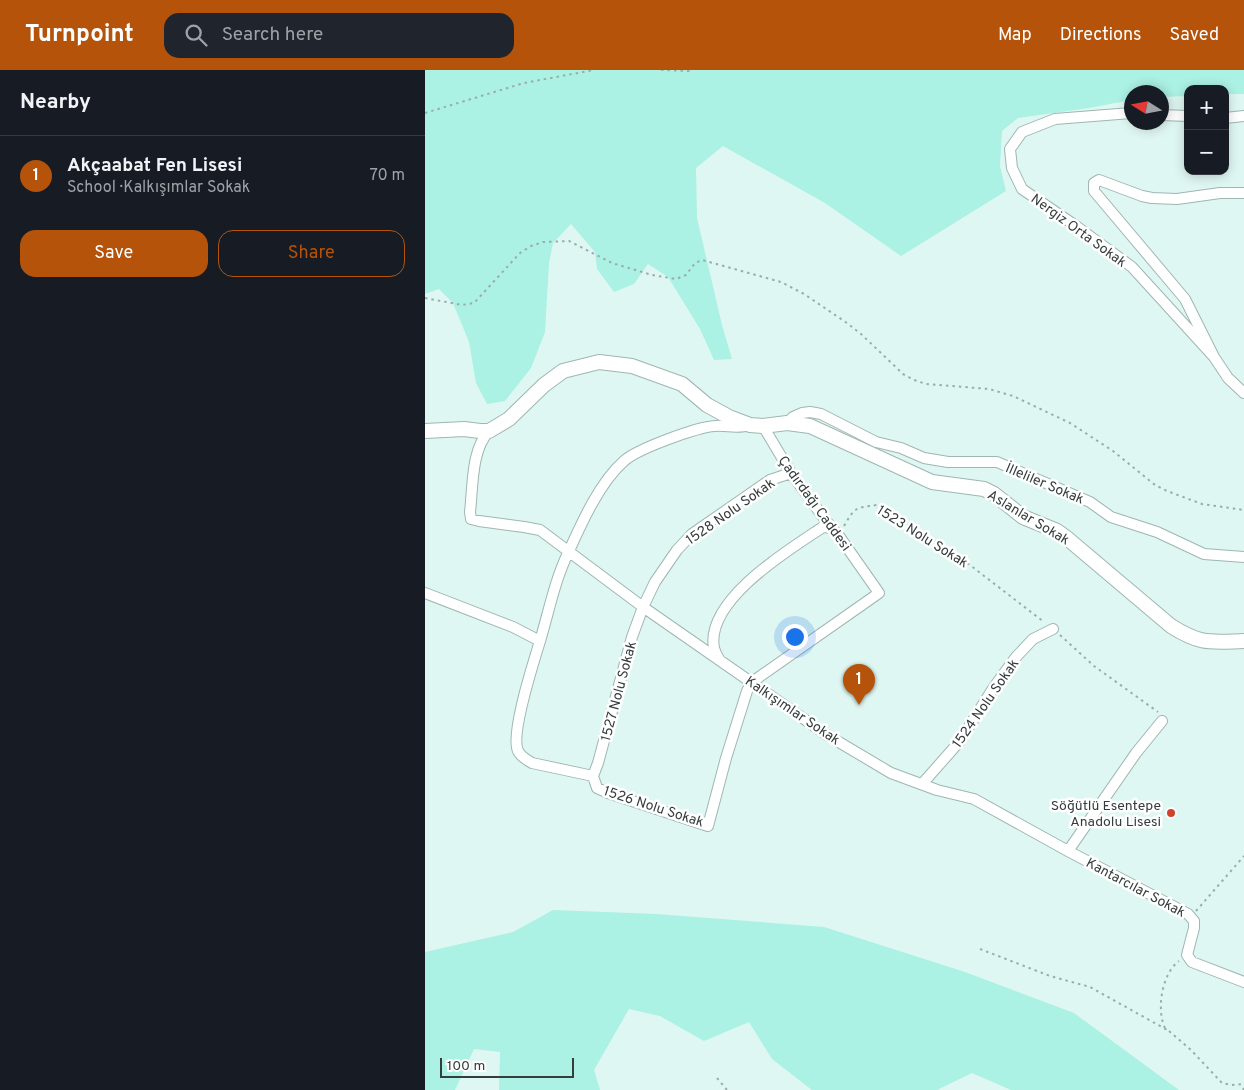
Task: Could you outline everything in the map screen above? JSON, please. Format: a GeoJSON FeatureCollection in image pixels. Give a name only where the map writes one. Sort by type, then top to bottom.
{"type":"FeatureCollection","features":[{"type":"Feature","properties":{"kind":"street","name":"Nergiz Orta Sokak"},"geometry":{"type":"LineString","coordinates":[[1124,114],[1055,119],[1022,132],[1010,149],[1013,168],[1022,189],[1131,267],[1214,357]]}},
{"type":"Feature","properties":{"kind":"street"},"geometry":{"type":"LineString","coordinates":[[1169,115],[1184,116]]}},
{"type":"Feature","properties":{"kind":"street"},"geometry":{"type":"LineString","coordinates":[[1229,118],[1244,116]]}},
{"type":"Feature","properties":{"kind":"street"},"geometry":{"type":"LineString","coordinates":[[1244,193],[1220,193],[1177,199],[1152,198],[1099,180],[1094,183],[1094,191],[1185,299],[1214,357],[1227,378],[1244,393]]}},
{"type":"Feature","properties":{"kind":"street"},"geometry":{"type":"LineString","coordinates":[[425,431],[464,429],[489,431],[509,419],[544,385],[563,371],[599,362],[632,366],[682,384],[707,405],[729,417],[756,426]]}},
{"type":"Feature","properties":{"kind":"street","name":"İlleliler Sokak"},"geometry":{"type":"LineString","coordinates":[[787,423],[793,417],[802,413],[821,414],[876,442],[901,448],[924,458],[948,462],[997,462],[1090,502],[1111,517],[1165,536],[1205,554],[1244,557]]}},
{"type":"Feature","properties":{"kind":"street","name":"Aslanlar Sokak"},"geometry":{"type":"LineString","coordinates":[[756,426],[787,423],[810,426],[932,482],[984,489],[994,494],[1023,516],[1057,531],[1171,626],[1188,637],[1214,642],[1244,641]]}},
{"type":"Feature","properties":{"kind":"street"},"geometry":{"type":"LineString","coordinates":[[425,593],[513,627],[540,641],[568,551],[601,489],[625,459],[645,448],[701,428],[756,426]]}},
{"type":"Feature","properties":{"kind":"street","name":"Çadırdağı Caddesi"},"geometry":{"type":"LineString","coordinates":[[752,682],[879,593],[833,528],[756,426]]}},
{"type":"Feature","properties":{"kind":"street","name":"Kalkışımlar Sokak"},"geometry":{"type":"LineString","coordinates":[[489,431],[482,438],[477,452],[470,512],[471,519],[479,522],[524,526],[540,530],[643,607],[827,735],[891,773],[974,799],[1068,851]]}},
{"type":"Feature","properties":{"kind":"street","name":"1528 Nolu Sokak"},"geometry":{"type":"LineString","coordinates":[[643,607],[655,582],[677,550],[691,534],[769,480],[791,472]]}},
{"type":"Feature","properties":{"kind":"street"},"geometry":{"type":"LineString","coordinates":[[719,660],[714,648],[715,632],[720,617],[731,600],[767,565],[823,527],[833,528]]}},
{"type":"Feature","properties":{"kind":"street","name":"1527 Nolu Sokak"},"geometry":{"type":"LineString","coordinates":[[593,776],[632,637],[643,607]]}},
{"type":"Feature","properties":{"kind":"street","name":"1524 Nolu Sokak"},"geometry":{"type":"LineString","coordinates":[[922,784],[960,741],[994,687],[1020,652],[1033,639],[1053,630]]}},
{"type":"Feature","properties":{"kind":"street","name":"1526 Nolu Sokak"},"geometry":{"type":"LineString","coordinates":[[540,641],[526,686],[517,734],[517,750],[524,758],[532,763],[593,776],[597,788],[608,793],[708,826],[729,748],[747,691],[752,682]]}},
{"type":"Feature","properties":{"kind":"street"},"geometry":{"type":"LineString","coordinates":[[1068,851],[1162,720]]}},
{"type":"Feature","properties":{"kind":"street","name":"Kantarcılar Sokak"},"geometry":{"type":"LineString","coordinates":[[1068,851],[1191,917],[1194,921],[1194,928],[1187,955]]}},
{"type":"Feature","properties":{"kind":"street"},"geometry":{"type":"LineString","coordinates":[[1187,955],[1192,962],[1244,982]]}},
{"type":"Feature","properties":{"kind":"path"},"geometry":{"type":"LineString","coordinates":[[425,113],[524,83],[594,70]]}},
{"type":"Feature","properties":{"kind":"path"},"geometry":{"type":"LineString","coordinates":[[661,70],[690,71]]}},
{"type":"Feature","properties":{"kind":"path"},"geometry":{"type":"LineString","coordinates":[[425,298],[462,305],[474,303],[520,253],[531,246],[543,242],[569,241],[612,263],[652,275],[676,279],[685,275],[695,263],[702,260],[781,282],[804,294],[861,334],[903,374],[926,384],[989,389],[1013,396],[1070,423],[1113,452],[1155,486],[1202,504],[1244,510]]}},
{"type":"Feature","properties":{"kind":"path","name":"1523 Nolu Sokak"},"geometry":{"type":"LineString","coordinates":[[833,528],[839,530],[842,528],[849,515],[856,509],[877,505],[953,552],[1053,630],[1094,666],[1157,712],[1162,720]]}},
{"type":"Feature","properties":{"kind":"path"},"geometry":{"type":"LineString","coordinates":[[1191,917],[1244,856]]}},
{"type":"Feature","properties":{"kind":"path"},"geometry":{"type":"LineString","coordinates":[[980,948],[1050,976],[1091,986],[1169,1031]]}},
{"type":"Feature","properties":{"kind":"path"},"geometry":{"type":"LineString","coordinates":[[1187,955],[1175,964],[1167,977],[1161,1013],[1164,1027],[1191,1050],[1222,1083],[1231,1085],[1244,1084]]}},
{"type":"Feature","properties":{"kind":"path"},"geometry":{"type":"LineString","coordinates":[[717,1078],[727,1090]]}},
{"type":"Feature","properties":{"kind":"green space"},"geometry":{"type":"Polygon","coordinates":[[[425,70],[1244,70],[1244,94],[1229,94],[1229,85],[1184,85],[1184,96],[1169,97],[1169,85],[1124,85],[1124,101],[1018,118],[1002,131],[1000,166],[1006,191],[901,256],[825,203],[723,146],[696,168],[697,218],[722,325],[732,359],[714,360],[700,329],[668,277],[648,264],[634,284],[614,292],[597,269],[595,252],[571,224],[553,243],[549,263],[545,332],[531,368],[505,401],[487,404],[476,383],[469,342],[453,303],[439,289],[425,294],[425,70]]]}},
{"type":"Feature","properties":{"kind":"green space"},"geometry":{"type":"Polygon","coordinates":[[[553,910],[656,914],[824,927],[965,972],[1074,1013],[1179,1090],[1011,1090],[972,1073],[937,1090],[812,1090],[772,1059],[749,1022],[704,1041],[660,1016],[629,1009],[594,1070],[600,1090],[499,1090],[500,1052],[474,1049],[455,1090],[425,1090],[425,952],[513,932],[553,910]]]}},
{"type":"Feature","properties":{"kind":"place","name":"Akçaabat Fen Lisesi"},"geometry":{"type":"Point","coordinates":[859,705]}},
{"type":"Feature","properties":{"kind":"place","name":"Söğütlü Esentepe Anadolu Lisesi"},"geometry":{"type":"Point","coordinates":[1171,813]}}]}
